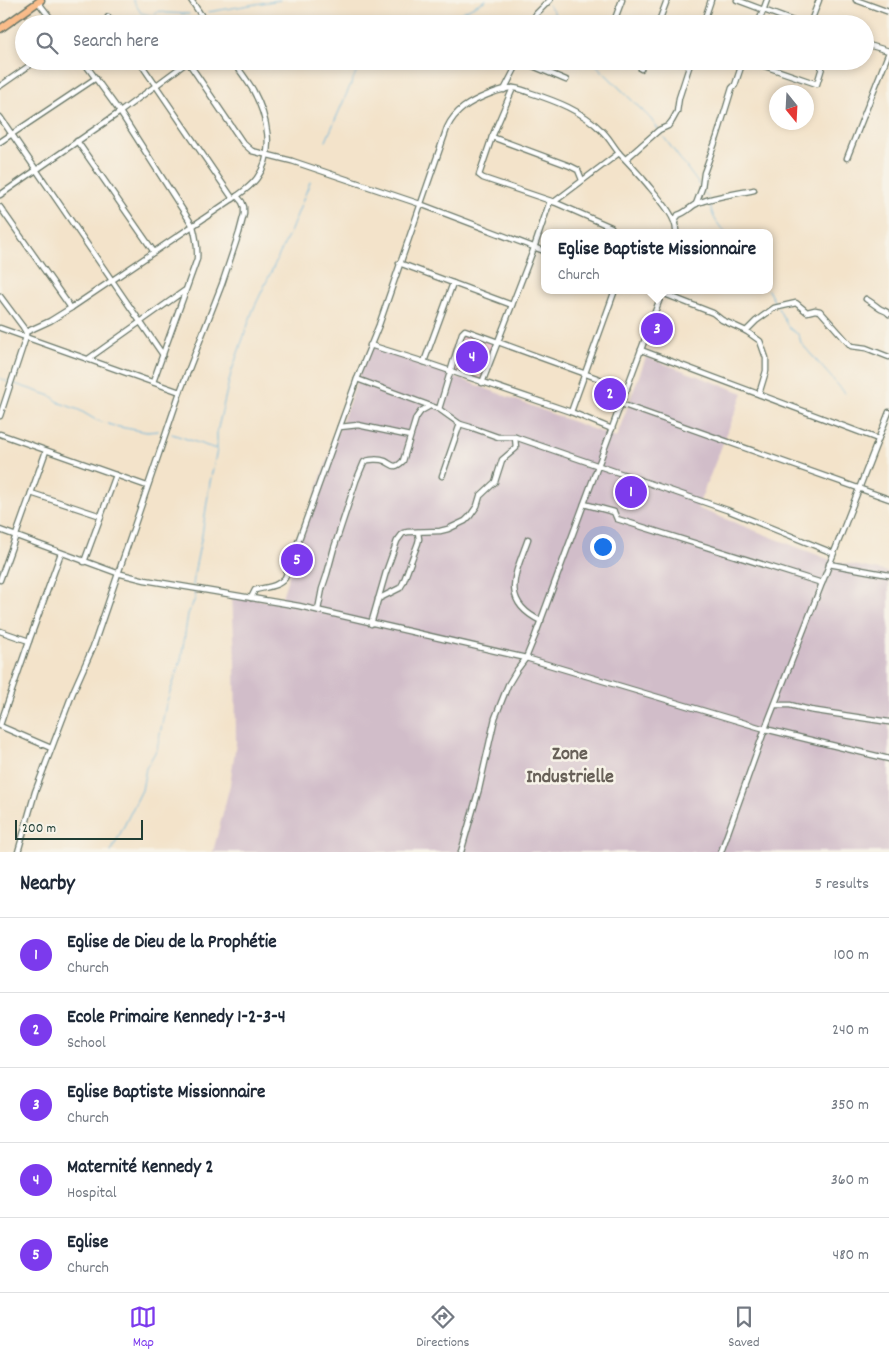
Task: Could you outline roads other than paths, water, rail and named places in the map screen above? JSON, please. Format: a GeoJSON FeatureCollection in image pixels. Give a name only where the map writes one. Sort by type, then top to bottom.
{"type":"FeatureCollection","features":[{"type":"Feature","properties":{"kind":"highway"},"geometry":{"type":"LineString","coordinates":[[20,15],[39,1]]}},
{"type":"Feature","properties":{"kind":"highway"},"geometry":{"type":"LineString","coordinates":[[0,29],[15,18]]}},
{"type":"Feature","properties":{"kind":"street"},"geometry":{"type":"LineString","coordinates":[[191,0],[201,15]]}},
{"type":"Feature","properties":{"kind":"street"},"geometry":{"type":"LineString","coordinates":[[535,15],[550,0]]}},
{"type":"Feature","properties":{"kind":"street"},"geometry":{"type":"LineString","coordinates":[[616,15],[622,0]]}},
{"type":"Feature","properties":{"kind":"street"},"geometry":{"type":"LineString","coordinates":[[661,15],[667,0]]}},
{"type":"Feature","properties":{"kind":"street"},"geometry":{"type":"LineString","coordinates":[[706,15],[710,0]]}},
{"type":"Feature","properties":{"kind":"street"},"geometry":{"type":"LineString","coordinates":[[737,0],[779,15]]}},
{"type":"Feature","properties":{"kind":"street"},"geometry":{"type":"LineString","coordinates":[[762,15],[767,0]]}},
{"type":"Feature","properties":{"kind":"street"},"geometry":{"type":"LineString","coordinates":[[813,15],[818,0]]}},
{"type":"Feature","properties":{"kind":"street"},"geometry":{"type":"LineString","coordinates":[[856,0],[889,12]]}},
{"type":"Feature","properties":{"kind":"street"},"geometry":{"type":"LineString","coordinates":[[39,1],[49,15]]}},
{"type":"Feature","properties":{"kind":"street"},"geometry":{"type":"LineString","coordinates":[[847,158],[889,52],[874,47]]}},
{"type":"Feature","properties":{"kind":"street"},"geometry":{"type":"LineString","coordinates":[[0,86],[23,70]]}},
{"type":"Feature","properties":{"kind":"street"},"geometry":{"type":"LineString","coordinates":[[90,70],[120,112],[194,226],[198,249],[197,259],[153,382]]}},
{"type":"Feature","properties":{"kind":"street"},"geometry":{"type":"LineString","coordinates":[[18,852],[35,792],[76,684],[93,647],[180,392],[222,284],[244,214],[242,202],[235,198],[145,70]]}},
{"type":"Feature","properties":{"kind":"street"},"geometry":{"type":"LineString","coordinates":[[0,195],[120,112],[176,70]]}},
{"type":"Feature","properties":{"kind":"street"},"geometry":{"type":"LineString","coordinates":[[194,70],[243,143],[252,150],[292,161],[420,204],[541,250]]}},
{"type":"Feature","properties":{"kind":"street"},"geometry":{"type":"LineString","coordinates":[[0,416],[26,334],[71,308],[235,198],[262,171],[267,155],[268,137],[265,122],[252,88],[239,70]]}},
{"type":"Feature","properties":{"kind":"street"},"geometry":{"type":"LineString","coordinates":[[504,90],[515,70]]}},
{"type":"Feature","properties":{"kind":"street"},"geometry":{"type":"LineString","coordinates":[[542,70],[566,80]]}},
{"type":"Feature","properties":{"kind":"street"},"geometry":{"type":"LineString","coordinates":[[626,160],[659,130],[668,126],[672,121],[677,112],[679,98],[688,70]]}},
{"type":"Feature","properties":{"kind":"street"},"geometry":{"type":"LineString","coordinates":[[696,204],[702,188],[704,173],[732,88],[735,85],[740,70]]}},
{"type":"Feature","properties":{"kind":"street"},"geometry":{"type":"LineString","coordinates":[[776,70],[817,84],[821,70]]}},
{"type":"Feature","properties":{"kind":"street"},"geometry":{"type":"LineString","coordinates":[[0,142],[96,78]]}},
{"type":"Feature","properties":{"kind":"street"},"geometry":{"type":"LineString","coordinates":[[513,88],[492,137],[479,175],[552,201],[611,227]]}},
{"type":"Feature","properties":{"kind":"street"},"geometry":{"type":"LineString","coordinates":[[251,598],[255,590],[277,585],[285,578],[357,379],[379,326],[420,204],[452,118],[459,110],[470,103],[513,88],[551,99],[586,118],[603,131],[619,153],[663,203],[675,222],[676,229]]}},
{"type":"Feature","properties":{"kind":"street"},"geometry":{"type":"LineString","coordinates":[[0,117],[163,354]]}},
{"type":"Feature","properties":{"kind":"street"},"geometry":{"type":"LineString","coordinates":[[492,137],[570,166],[578,170],[582,180]]}},
{"type":"Feature","properties":{"kind":"street"},"geometry":{"type":"LineString","coordinates":[[77,142],[154,252]]}},
{"type":"Feature","properties":{"kind":"street"},"geometry":{"type":"LineString","coordinates":[[541,229],[552,201],[619,153]]}},
{"type":"Feature","properties":{"kind":"street"},"geometry":{"type":"LineString","coordinates":[[675,222],[678,215],[696,204],[710,199],[754,190]]}},
{"type":"Feature","properties":{"kind":"street"},"geometry":{"type":"LineString","coordinates":[[0,206],[71,308]]}},
{"type":"Feature","properties":{"kind":"street"},"geometry":{"type":"LineString","coordinates":[[482,382],[541,230]]}},
{"type":"Feature","properties":{"kind":"street"},"geometry":{"type":"LineString","coordinates":[[400,263],[512,305]]}},
{"type":"Feature","properties":{"kind":"street"},"geometry":{"type":"LineString","coordinates":[[424,362],[453,283]]}},
{"type":"Feature","properties":{"kind":"street"},"geometry":{"type":"LineString","coordinates":[[88,359],[185,290]]}},
{"type":"Feature","properties":{"kind":"street"},"geometry":{"type":"LineString","coordinates":[[571,412],[614,294]]}},
{"type":"Feature","properties":{"kind":"street"},"geometry":{"type":"LineString","coordinates":[[461,852],[495,718],[508,685],[516,670],[526,658],[541,621],[622,404],[658,294]]}},
{"type":"Feature","properties":{"kind":"street"},"geometry":{"type":"LineString","coordinates":[[667,294],[710,311],[722,320],[746,331],[762,344],[766,358],[766,375],[759,394]]}},
{"type":"Feature","properties":{"kind":"street"},"geometry":{"type":"LineString","coordinates":[[0,296],[26,334]]}},
{"type":"Feature","properties":{"kind":"street"},"geometry":{"type":"LineString","coordinates":[[866,299],[875,303],[880,309],[888,311]]}},
{"type":"Feature","properties":{"kind":"street"},"geometry":{"type":"LineString","coordinates":[[746,331],[774,308],[796,303],[808,312],[820,311],[850,346],[866,348],[889,357]]}},
{"type":"Feature","properties":{"kind":"street"},"geometry":{"type":"LineString","coordinates":[[0,328],[26,334],[88,359],[180,392]]}},
{"type":"Feature","properties":{"kind":"street"},"geometry":{"type":"LineString","coordinates":[[439,409],[462,332],[465,330],[627,389]]}},
{"type":"Feature","properties":{"kind":"street"},"geometry":{"type":"LineString","coordinates":[[370,345],[571,412],[612,429]]}},
{"type":"Feature","properties":{"kind":"street"},"geometry":{"type":"LineString","coordinates":[[641,350],[878,439]]}},
{"type":"Feature","properties":{"kind":"street"},"geometry":{"type":"LineString","coordinates":[[357,379],[439,409],[460,424],[498,437],[515,437],[727,510],[833,553]]}},
{"type":"Feature","properties":{"kind":"street"},"geometry":{"type":"LineString","coordinates":[[622,404],[889,499]]}},
{"type":"Feature","properties":{"kind":"street"},"geometry":{"type":"LineString","coordinates":[[318,610],[334,548],[364,462],[368,460],[384,461],[392,466],[401,464],[418,414],[430,406]]}},
{"type":"Feature","properties":{"kind":"street"},"geometry":{"type":"LineString","coordinates":[[721,852],[765,729],[889,412]]}},
{"type":"Feature","properties":{"kind":"street"},"geometry":{"type":"LineString","coordinates":[[442,476],[460,424]]}},
{"type":"Feature","properties":{"kind":"street"},"geometry":{"type":"LineString","coordinates":[[340,427],[358,425],[410,436]]}},
{"type":"Feature","properties":{"kind":"street"},"geometry":{"type":"LineString","coordinates":[[0,434],[147,486]]}},
{"type":"Feature","properties":{"kind":"street"},"geometry":{"type":"LineString","coordinates":[[371,624],[396,541],[403,533],[440,531],[465,521],[477,506],[480,496],[495,482],[502,460],[516,448],[515,437]]}},
{"type":"Feature","properties":{"kind":"street"},"geometry":{"type":"LineString","coordinates":[[0,580],[46,451]]}},
{"type":"Feature","properties":{"kind":"street"},"geometry":{"type":"LineString","coordinates":[[84,562],[116,475]]}},
{"type":"Feature","properties":{"kind":"street"},"geometry":{"type":"LineString","coordinates":[[31,493],[101,516]]}},
{"type":"Feature","properties":{"kind":"street"},"geometry":{"type":"LineString","coordinates":[[584,504],[614,512],[617,518],[822,583]]}},
{"type":"Feature","properties":{"kind":"street"},"geometry":{"type":"LineString","coordinates":[[0,530],[117,573],[145,580],[318,610],[371,624],[526,658],[765,729],[889,758]]}},
{"type":"Feature","properties":{"kind":"street"},"geometry":{"type":"LineString","coordinates":[[378,599],[400,588],[418,543],[418,532]]}},
{"type":"Feature","properties":{"kind":"street"},"geometry":{"type":"LineString","coordinates":[[528,539],[515,578],[515,597],[522,608],[541,621]]}},
{"type":"Feature","properties":{"kind":"street"},"geometry":{"type":"LineString","coordinates":[[51,748],[0,725],[61,553]]}},
{"type":"Feature","properties":{"kind":"street"},"geometry":{"type":"LineString","coordinates":[[829,564],[889,575]]}},
{"type":"Feature","properties":{"kind":"street"},"geometry":{"type":"LineString","coordinates":[[0,630],[29,641]]}},
{"type":"Feature","properties":{"kind":"street"},"geometry":{"type":"LineString","coordinates":[[775,705],[790,705],[810,710],[889,722]]}},
{"type":"Feature","properties":{"kind":"waterway"},"geometry":{"type":"LineString","coordinates":[[133,0],[141,13],[149,15]]}},
{"type":"Feature","properties":{"kind":"waterway"},"geometry":{"type":"LineString","coordinates":[[208,12],[280,0]]}},
{"type":"Feature","properties":{"kind":"waterway"},"geometry":{"type":"LineString","coordinates":[[457,15],[486,0]]}},
{"type":"Feature","properties":{"kind":"waterway"},"geometry":{"type":"LineString","coordinates":[[548,5],[555,15]]}},
{"type":"Feature","properties":{"kind":"waterway"},"geometry":{"type":"LineString","coordinates":[[154,15],[159,11],[189,14]]}},
{"type":"Feature","properties":{"kind":"waterway"},"geometry":{"type":"LineString","coordinates":[[326,141],[357,70]]}},
{"type":"Feature","properties":{"kind":"waterway"},"geometry":{"type":"LineString","coordinates":[[601,70],[650,118],[658,129]]}},
{"type":"Feature","properties":{"kind":"waterway"},"geometry":{"type":"LineString","coordinates":[[660,132],[701,187]]}},
{"type":"Feature","properties":{"kind":"waterway"},"geometry":{"type":"LineString","coordinates":[[193,586],[217,450],[217,432],[231,373],[253,310],[291,230],[310,182]]}},
{"type":"Feature","properties":{"kind":"waterway"},"geometry":{"type":"LineString","coordinates":[[703,191],[708,198]]}},
{"type":"Feature","properties":{"kind":"waterway"},"geometry":{"type":"LineString","coordinates":[[710,201],[715,218],[722,229]]}},
{"type":"Feature","properties":{"kind":"waterway"},"geometry":{"type":"LineString","coordinates":[[770,294],[776,305]]}},
{"type":"Feature","properties":{"kind":"waterway"},"geometry":{"type":"LineString","coordinates":[[778,308],[789,328],[799,335],[801,343],[845,393]]}},
{"type":"Feature","properties":{"kind":"waterway"},"geometry":{"type":"LineString","coordinates":[[0,378],[8,382]]}},
{"type":"Feature","properties":{"kind":"waterway"},"geometry":{"type":"LineString","coordinates":[[15,384],[51,396],[60,403],[79,410],[96,420],[114,426],[147,432],[158,431]]}},
{"type":"Feature","properties":{"kind":"waterway"},"geometry":{"type":"LineString","coordinates":[[172,434],[216,449]]}},
{"type":"Feature","properties":{"kind":"waterway"},"geometry":{"type":"LineString","coordinates":[[111,852],[142,790],[146,768],[157,749],[166,704],[181,660],[188,614],[195,599],[194,590]]}},
{"type":"Feature","properties":{"kind":"place","name":"Eglise Baptiste Missionnaire"},"geometry":{"type":"Point","coordinates":[657,329]}},
{"type":"Feature","properties":{"kind":"place","name":"Maternité Kennedy 2"},"geometry":{"type":"Point","coordinates":[472,357]}},
{"type":"Feature","properties":{"kind":"place","name":"Ecole Primaire Kennedy 1-2-3-4"},"geometry":{"type":"Point","coordinates":[610,394]}},
{"type":"Feature","properties":{"kind":"place","name":"Eglise de Dieu de la Prophétie"},"geometry":{"type":"Point","coordinates":[631,492]}},
{"type":"Feature","properties":{"kind":"place","name":"Eglise"},"geometry":{"type":"Point","coordinates":[297,560]}},
{"type":"Feature","properties":{"kind":"district","name":"Zone Industrielle"},"geometry":{"type":"Point","coordinates":[570,766]}}]}
